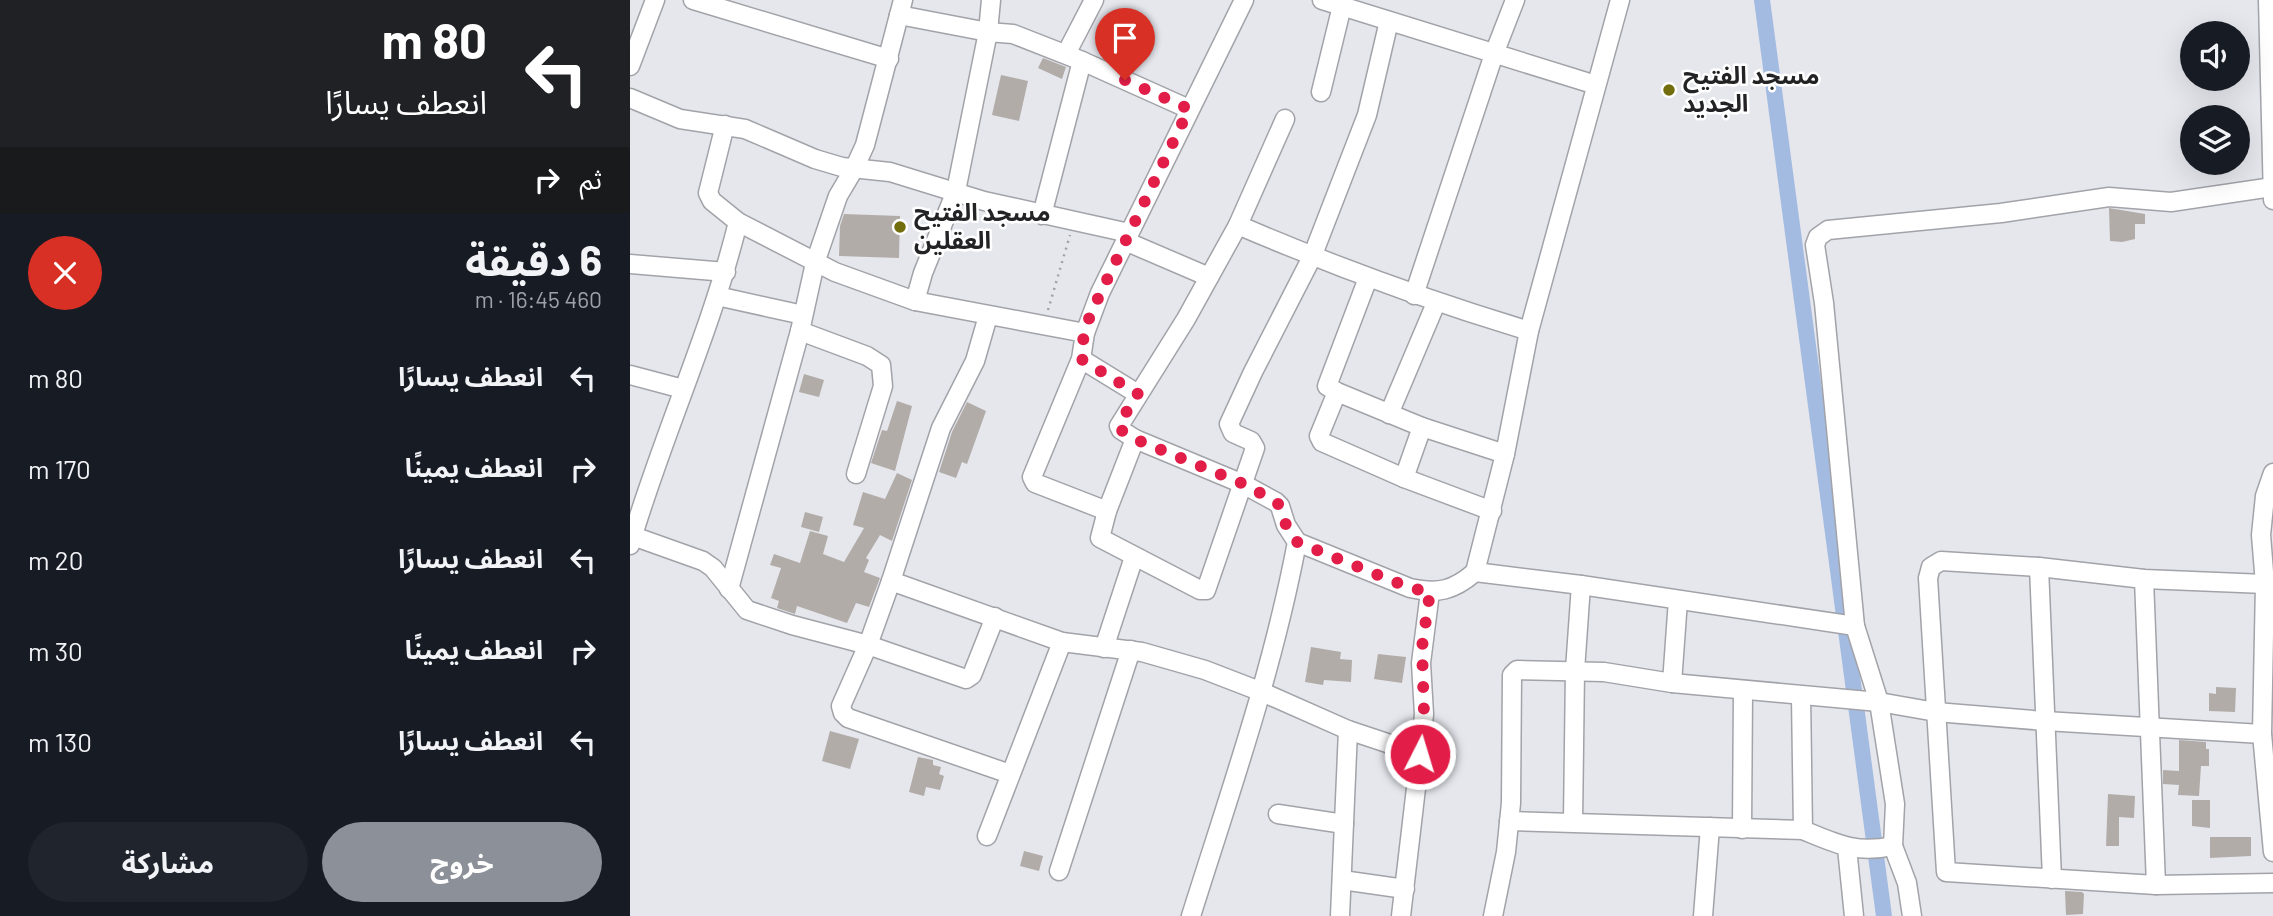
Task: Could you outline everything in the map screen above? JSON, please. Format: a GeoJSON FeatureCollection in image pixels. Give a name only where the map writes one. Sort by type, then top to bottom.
{"type":"FeatureCollection","features":[{"type":"Feature","properties":{"kind":"street"},"geometry":{"type":"LineString","coordinates":[[630,65],[655,0]]}},
{"type":"Feature","properties":{"kind":"street"},"geometry":{"type":"LineString","coordinates":[[915,301],[923,273],[956,191],[988,32],[991,0]]}},
{"type":"Feature","properties":{"kind":"street"},"geometry":{"type":"LineString","coordinates":[[1042,215],[1074,57],[1094,0]]}},
{"type":"Feature","properties":{"kind":"street"},"geometry":{"type":"LineString","coordinates":[[1107,511],[1035,483],[1032,477],[1081,359],[1084,333],[1091,313],[1244,0]]}},
{"type":"Feature","properties":{"kind":"street"},"geometry":{"type":"LineString","coordinates":[[1322,0],[1596,85]]}},
{"type":"Feature","properties":{"kind":"street"},"geometry":{"type":"LineString","coordinates":[[1414,295],[1494,54],[1515,0]]}},
{"type":"Feature","properties":{"kind":"street"},"geometry":{"type":"LineString","coordinates":[[1285,119],[1238,225],[1172,342],[1119,426],[1135,439],[1244,484],[1279,503],[1286,525],[1297,542],[1410,588],[1430,592],[1457,585],[1475,572],[1492,511],[1529,331],[1620,0]]}},
{"type":"Feature","properties":{"kind":"street"},"geometry":{"type":"LineString","coordinates":[[2268,0],[2273,200]]}},
{"type":"Feature","properties":{"kind":"street"},"geometry":{"type":"LineString","coordinates":[[696,1],[889,59]]}},
{"type":"Feature","properties":{"kind":"street"},"geometry":{"type":"LineString","coordinates":[[1321,92],[1342,6]]}},
{"type":"Feature","properties":{"kind":"street"},"geometry":{"type":"LineString","coordinates":[[729,589],[802,323],[815,263],[838,196],[865,145],[901,7],[988,32],[1013,34],[1074,57],[1189,109]]}},
{"type":"Feature","properties":{"kind":"street"},"geometry":{"type":"LineString","coordinates":[[1135,439],[1107,511],[1100,538],[1200,590],[1206,590],[1244,484],[1254,444],[1233,433],[1229,424],[1252,372],[1312,257],[1367,115],[1389,21]]}},
{"type":"Feature","properties":{"kind":"street"},"geometry":{"type":"LineString","coordinates":[[630,98],[680,119],[745,129],[828,163],[854,169],[890,172],[984,201],[1127,237],[1209,277]]}},
{"type":"Feature","properties":{"kind":"street"},"geometry":{"type":"LineString","coordinates":[[725,125],[708,194],[712,201],[738,222],[835,272],[915,301],[1084,333]]}},
{"type":"Feature","properties":{"kind":"street"},"geometry":{"type":"LineString","coordinates":[[1912,916],[1907,883],[1893,846],[1895,804],[1879,702],[1855,626],[1824,303],[1815,245],[1818,237],[1828,230],[2001,213],[2109,197],[2171,202],[2273,187]]}},
{"type":"Feature","properties":{"kind":"street"},"geometry":{"type":"LineString","coordinates":[[738,222],[726,272],[631,538],[702,561],[713,568],[747,610],[868,645],[966,679],[972,675],[995,617]]}},
{"type":"Feature","properties":{"kind":"street"},"geometry":{"type":"LineString","coordinates":[[1238,225],[1312,257],[1414,295],[1529,331]]}},
{"type":"Feature","properties":{"kind":"street"},"geometry":{"type":"LineString","coordinates":[[630,264],[726,272]]}},
{"type":"Feature","properties":{"kind":"street"},"geometry":{"type":"LineString","coordinates":[[1368,278],[1327,382],[1329,388],[1422,427],[1505,454]]}},
{"type":"Feature","properties":{"kind":"street"},"geometry":{"type":"LineString","coordinates":[[717,296],[802,323],[881,365],[883,386],[856,474]]}},
{"type":"Feature","properties":{"kind":"street"},"geometry":{"type":"LineString","coordinates":[[1389,414],[1436,303]]}},
{"type":"Feature","properties":{"kind":"street"},"geometry":{"type":"LineString","coordinates":[[988,316],[975,361],[941,428],[868,645],[841,706],[848,718],[1010,774]]}},
{"type":"Feature","properties":{"kind":"street"},"geometry":{"type":"LineString","coordinates":[[1081,359],[1138,394]]}},
{"type":"Feature","properties":{"kind":"street"},"geometry":{"type":"LineString","coordinates":[[630,375],[682,389]]}},
{"type":"Feature","properties":{"kind":"street"},"geometry":{"type":"LineString","coordinates":[[1337,392],[1320,439],[1404,478],[1492,511]]}},
{"type":"Feature","properties":{"kind":"street"},"geometry":{"type":"LineString","coordinates":[[1404,478],[1422,427]]}},
{"type":"Feature","properties":{"kind":"street"},"geometry":{"type":"LineString","coordinates":[[2273,473],[2265,496],[2261,535],[2265,584],[2262,734],[2273,852]]}},
{"type":"Feature","properties":{"kind":"street"},"geometry":{"type":"LineString","coordinates":[[1191,916],[1262,692],[1297,542]]}},
{"type":"Feature","properties":{"kind":"street"},"geometry":{"type":"LineString","coordinates":[[1104,648],[1134,557]]}},
{"type":"Feature","properties":{"kind":"street"},"geometry":{"type":"LineString","coordinates":[[2265,584],[2144,579],[2039,567],[1941,561],[1931,567],[1928,578],[1945,870],[2156,885],[2273,883]]}},
{"type":"Feature","properties":{"kind":"street"},"geometry":{"type":"LineString","coordinates":[[2039,567],[2052,879]]}},
{"type":"Feature","properties":{"kind":"street"},"geometry":{"type":"LineString","coordinates":[[1475,572],[1855,626]]}},
{"type":"Feature","properties":{"kind":"street"},"geometry":{"type":"LineString","coordinates":[[2144,579],[2156,885]]}},
{"type":"Feature","properties":{"kind":"street"},"geometry":{"type":"LineString","coordinates":[[891,581],[1062,642],[1131,650],[1185,664],[1262,692],[1348,730],[1420,754]]}},
{"type":"Feature","properties":{"kind":"street"},"geometry":{"type":"LineString","coordinates":[[1573,822],[1575,670],[1581,585]]}},
{"type":"Feature","properties":{"kind":"street"},"geometry":{"type":"LineString","coordinates":[[1401,916],[1424,714],[1422,655],[1430,592]]}},
{"type":"Feature","properties":{"kind":"street"},"geometry":{"type":"LineString","coordinates":[[1671,683],[1678,600]]}},
{"type":"Feature","properties":{"kind":"street"},"geometry":{"type":"LineString","coordinates":[[987,836],[1062,642]]}},
{"type":"Feature","properties":{"kind":"street"},"geometry":{"type":"LineString","coordinates":[[1059,872],[1131,650]]}},
{"type":"Feature","properties":{"kind":"street"},"geometry":{"type":"LineString","coordinates":[[1493,916],[1506,852],[1512,777],[1513,673],[1517,670],[1604,671],[1671,683],[1879,702],[1936,712],[2262,734]]}},
{"type":"Feature","properties":{"kind":"street"},"geometry":{"type":"LineString","coordinates":[[1742,828],[1743,691]]}},
{"type":"Feature","properties":{"kind":"street"},"geometry":{"type":"LineString","coordinates":[[1801,696],[1803,830]]}},
{"type":"Feature","properties":{"kind":"street"},"geometry":{"type":"LineString","coordinates":[[1340,916],[1348,730]]}},
{"type":"Feature","properties":{"kind":"street"},"geometry":{"type":"LineString","coordinates":[[1278,814],[1344,824]]}},
{"type":"Feature","properties":{"kind":"street"},"geometry":{"type":"LineString","coordinates":[[1508,821],[1803,830],[1847,848],[1878,849],[1893,846]]}},
{"type":"Feature","properties":{"kind":"street"},"geometry":{"type":"LineString","coordinates":[[1703,916],[1710,827]]}},
{"type":"Feature","properties":{"kind":"street"},"geometry":{"type":"LineString","coordinates":[[1847,848],[1854,916]]}},
{"type":"Feature","properties":{"kind":"street"},"geometry":{"type":"LineString","coordinates":[[1342,880],[1405,888]]}},
{"type":"Feature","properties":{"kind":"path"},"geometry":{"type":"LineString","coordinates":[[1044,326],[1074,222]]}},
{"type":"Feature","properties":{"kind":"building"},"geometry":{"type":"Polygon","coordinates":[[[1043,58],[1066,67],[1062,79],[1038,68],[1043,58]]]}},
{"type":"Feature","properties":{"kind":"building"},"geometry":{"type":"Polygon","coordinates":[[[1001,75],[1028,81],[1019,121],[992,115],[1001,75]]]}},
{"type":"Feature","properties":{"kind":"building"},"geometry":{"type":"Polygon","coordinates":[[[2109,208],[2145,214],[2145,224],[2135,224],[2135,239],[2110,241],[2109,208]]]}},
{"type":"Feature","properties":{"kind":"building"},"geometry":{"type":"Polygon","coordinates":[[[844,214],[900,216],[899,258],[839,256],[840,226],[844,214]]]}},
{"type":"Feature","properties":{"kind":"building"},"geometry":{"type":"Polygon","coordinates":[[[804,374],[824,380],[819,397],[799,392],[804,374]]]}},
{"type":"Feature","properties":{"kind":"building"},"geometry":{"type":"Polygon","coordinates":[[[897,401],[912,406],[895,471],[871,463],[882,430],[887,431],[897,401]]]}},
{"type":"Feature","properties":{"kind":"building"},"geometry":{"type":"Polygon","coordinates":[[[967,402],[986,411],[967,464],[962,462],[956,478],[939,472],[952,432],[967,402]]]}},
{"type":"Feature","properties":{"kind":"building"},"geometry":{"type":"Polygon","coordinates":[[[897,473],[912,480],[892,541],[880,535],[866,558],[869,560],[864,572],[880,578],[869,607],[856,603],[847,623],[797,606],[795,614],[777,608],[779,601],[771,598],[781,568],[770,565],[774,554],[800,563],[810,531],[828,536],[823,554],[844,562],[864,528],[853,525],[863,492],[885,499],[897,473]]]}},
{"type":"Feature","properties":{"kind":"building"},"geometry":{"type":"Polygon","coordinates":[[[805,512],[823,517],[819,532],[801,527],[805,512]]]}},
{"type":"Feature","properties":{"kind":"building"},"geometry":{"type":"Polygon","coordinates":[[[1311,647],[1341,652],[1340,659],[1352,660],[1351,682],[1324,680],[1323,685],[1305,682],[1311,647]]]}},
{"type":"Feature","properties":{"kind":"building"},"geometry":{"type":"Polygon","coordinates":[[[1378,654],[1406,657],[1402,683],[1374,679],[1378,654]]]}},
{"type":"Feature","properties":{"kind":"building"},"geometry":{"type":"Polygon","coordinates":[[[2216,687],[2236,688],[2235,712],[2209,711],[2209,693],[2216,694],[2216,687]]]}},
{"type":"Feature","properties":{"kind":"building"},"geometry":{"type":"Polygon","coordinates":[[[830,731],[859,739],[850,769],[822,761],[830,731]]]}},
{"type":"Feature","properties":{"kind":"building"},"geometry":{"type":"Polygon","coordinates":[[[2179,740],[2206,742],[2206,749],[2209,749],[2209,766],[2201,766],[2199,796],[2178,795],[2179,785],[2163,784],[2163,770],[2179,771],[2179,740]]]}},
{"type":"Feature","properties":{"kind":"building"},"geometry":{"type":"Polygon","coordinates":[[[918,757],[933,760],[933,765],[941,767],[939,774],[944,776],[940,790],[926,787],[924,796],[909,792],[918,757]]]}},
{"type":"Feature","properties":{"kind":"building"},"geometry":{"type":"Polygon","coordinates":[[[2108,794],[2135,796],[2134,818],[2119,817],[2119,846],[2106,846],[2108,794]]]}},
{"type":"Feature","properties":{"kind":"building"},"geometry":{"type":"Polygon","coordinates":[[[2192,800],[2210,800],[2210,828],[2192,826],[2192,800]]]}},
{"type":"Feature","properties":{"kind":"building"},"geometry":{"type":"Polygon","coordinates":[[[2210,837],[2251,837],[2251,856],[2210,858],[2210,837]]]}},
{"type":"Feature","properties":{"kind":"building"},"geometry":{"type":"Polygon","coordinates":[[[1024,851],[1043,856],[1039,871],[1020,866],[1024,851]]]}},
{"type":"Feature","properties":{"kind":"building"},"geometry":{"type":"Polygon","coordinates":[[[2065,891],[2084,894],[2083,914],[2066,915],[2065,891]]]}},
{"type":"Feature","properties":{"kind":"waterway"},"geometry":{"type":"LineString","coordinates":[[1762,0],[1884,916]]}},
{"type":"Feature","properties":{"kind":"place","name":"مسجد الفتيح الجديد"},"geometry":{"type":"Point","coordinates":[1669,90]}},
{"type":"Feature","properties":{"kind":"place","name":"مسجد الفتيح العقلين"},"geometry":{"type":"Point","coordinates":[900,227]}},
{"type":"Feature","properties":{"kind":"route"},"geometry":{"type":"LineString","coordinates":[[1125,80],[1189,109],[1091,313],[1084,333],[1081,359],[1138,394],[1120,422],[1121,430],[1135,439],[1244,484],[1279,503],[1289,532],[1297,542],[1410,588],[1430,592],[1422,647],[1424,714],[1420,754]]}}]}
